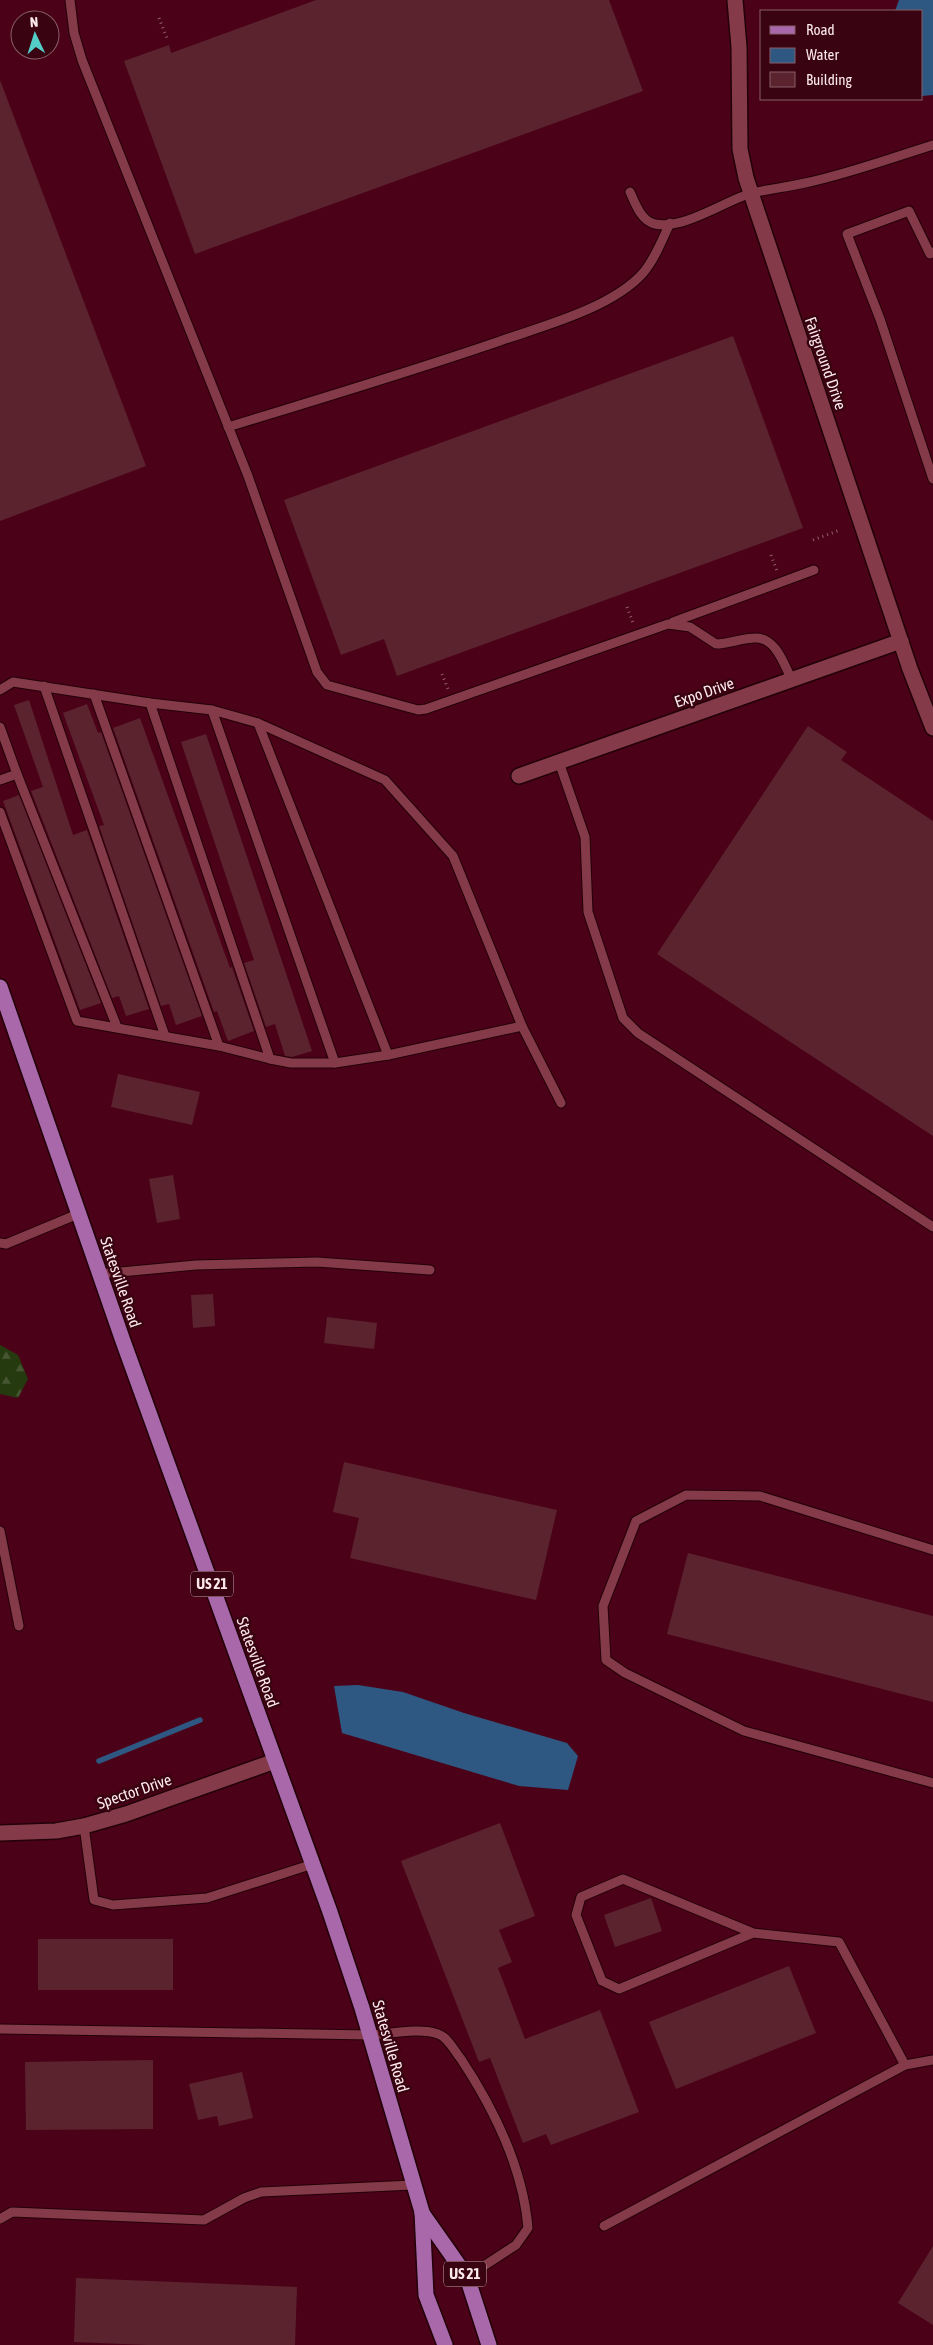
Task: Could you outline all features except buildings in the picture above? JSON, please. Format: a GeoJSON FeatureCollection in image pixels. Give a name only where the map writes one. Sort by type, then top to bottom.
{"type":"FeatureCollection","features":[{"type":"Feature","properties":{"kind":"main road","name":"Statesville Road"},"geometry":{"type":"LineString","coordinates":[[1,992],[99,1274],[313,1864],[370,2035],[422,2212],[426,2295],[445,2345]]}},
{"type":"Feature","properties":{"kind":"main road","name":"Statesville Road"},"geometry":{"type":"LineString","coordinates":[[422,2212],[467,2277],[489,2345]]}},
{"type":"Feature","properties":{"kind":"street","name":"Fairground Drive"},"geometry":{"type":"LineString","coordinates":[[735,0],[739,47],[740,149],[751,194],[901,641],[933,728]]}},
{"type":"Feature","properties":{"kind":"street","name":"Expo Drive"},"geometry":{"type":"LineString","coordinates":[[519,776],[901,641]]}},
{"type":"Feature","properties":{"kind":"street","name":"Spector Drive"},"geometry":{"type":"LineString","coordinates":[[0,1833],[56,1831],[84,1826],[126,1814],[276,1761]]}},
{"type":"Feature","properties":{"kind":"lane"},"geometry":{"type":"LineString","coordinates":[[70,0],[74,32],[82,60],[248,476],[317,672],[327,684],[418,710],[426,709],[668,624],[814,570]]}},
{"type":"Feature","properties":{"kind":"lane"},"geometry":{"type":"LineString","coordinates":[[630,192],[638,210],[645,218],[654,224],[670,223],[697,217],[751,194],[806,183],[933,145]]}},
{"type":"Feature","properties":{"kind":"lane"},"geometry":{"type":"LineString","coordinates":[[933,252],[930,254],[908,212],[847,234],[880,319],[933,479]]}},
{"type":"Feature","properties":{"kind":"lane"},"geometry":{"type":"LineString","coordinates":[[228,427],[449,358],[570,317],[617,294],[643,273],[657,251],[670,223]]}},
{"type":"Feature","properties":{"kind":"lane"},"geometry":{"type":"LineString","coordinates":[[668,624],[690,627],[716,644],[756,638],[766,641],[776,648],[792,680]]}},
{"type":"Feature","properties":{"kind":"lane"},"geometry":{"type":"LineString","coordinates":[[0,690],[12,682],[150,703],[212,710],[258,723],[385,780],[453,856],[522,1026],[561,1103]]}},
{"type":"Feature","properties":{"kind":"lane"},"geometry":{"type":"LineString","coordinates":[[44,686],[165,1036]]}},
{"type":"Feature","properties":{"kind":"lane"},"geometry":{"type":"LineString","coordinates":[[94,694],[219,1046]]}},
{"type":"Feature","properties":{"kind":"lane"},"geometry":{"type":"LineString","coordinates":[[150,703],[270,1059]]}},
{"type":"Feature","properties":{"kind":"lane"},"geometry":{"type":"LineString","coordinates":[[212,710],[335,1063]]}},
{"type":"Feature","properties":{"kind":"lane"},"geometry":{"type":"LineString","coordinates":[[258,723],[388,1055]]}},
{"type":"Feature","properties":{"kind":"lane"},"geometry":{"type":"LineString","coordinates":[[0,727],[117,1027]]}},
{"type":"Feature","properties":{"kind":"lane"},"geometry":{"type":"LineString","coordinates":[[559,762],[585,837],[588,912],[623,1018],[638,1032],[933,1227]]}},
{"type":"Feature","properties":{"kind":"lane"},"geometry":{"type":"LineString","coordinates":[[0,780],[18,774]]}},
{"type":"Feature","properties":{"kind":"lane"},"geometry":{"type":"LineString","coordinates":[[0,812],[77,1021],[219,1046],[270,1059],[292,1062],[335,1063],[388,1055],[522,1026]]}},
{"type":"Feature","properties":{"kind":"lane"},"geometry":{"type":"LineString","coordinates":[[0,1243],[6,1244],[78,1214]]}},
{"type":"Feature","properties":{"kind":"lane"},"geometry":{"type":"LineString","coordinates":[[99,1274],[196,1265],[317,1262],[430,1270]]}},
{"type":"Feature","properties":{"kind":"lane"},"geometry":{"type":"LineString","coordinates":[[933,1550],[760,1496],[686,1495],[636,1521],[603,1606],[606,1660],[625,1674],[744,1731],[933,1783]]}},
{"type":"Feature","properties":{"kind":"lane"},"geometry":{"type":"LineString","coordinates":[[0,1531],[19,1626]]}},
{"type":"Feature","properties":{"kind":"lane"},"geometry":{"type":"LineString","coordinates":[[84,1826],[94,1900],[113,1905],[207,1898],[313,1864]]}},
{"type":"Feature","properties":{"kind":"lane"},"geometry":{"type":"LineString","coordinates":[[753,1933],[619,1989],[602,1980],[576,1915],[581,1896],[623,1879],[753,1933],[839,1942],[905,2065]]}},
{"type":"Feature","properties":{"kind":"lane"},"geometry":{"type":"LineString","coordinates":[[0,2029],[370,2035],[421,2032],[440,2034],[452,2047],[484,2094],[507,2146],[526,2205],[528,2228],[516,2245],[467,2277]]}},
{"type":"Feature","properties":{"kind":"lane"},"geometry":{"type":"LineString","coordinates":[[604,2226],[905,2065],[933,2060]]}},
{"type":"Feature","properties":{"kind":"lane"},"geometry":{"type":"LineString","coordinates":[[0,2219],[12,2212],[204,2220],[244,2198],[262,2192],[413,2185]]}},
{"type":"Feature","properties":{"kind":"path"},"geometry":{"type":"LineString","coordinates":[[159,18],[168,41]]}},
{"type":"Feature","properties":{"kind":"path"},"geometry":{"type":"LineString","coordinates":[[813,540],[840,530]]}},
{"type":"Feature","properties":{"kind":"path"},"geometry":{"type":"LineString","coordinates":[[627,607],[636,634]]}},
{"type":"Feature","properties":{"kind":"green space"},"geometry":{"type":"Polygon","coordinates":[[[0,1345],[18,1355],[28,1379],[18,1398],[0,1394],[0,1345]]]}},
{"type":"Feature","properties":{"kind":"water"},"geometry":{"type":"Polygon","coordinates":[[[899,0],[933,0],[933,95],[923,96],[923,10],[895,10],[899,0]]]}},
{"type":"Feature","properties":{"kind":"water"},"geometry":{"type":"Polygon","coordinates":[[[358,1685],[403,1692],[464,1713],[567,1743],[578,1756],[568,1790],[519,1786],[342,1733],[334,1686],[358,1685]]]}},
{"type":"Feature","properties":{"kind":"waterway"},"geometry":{"type":"LineString","coordinates":[[99,1761],[200,1720]]}}]}
